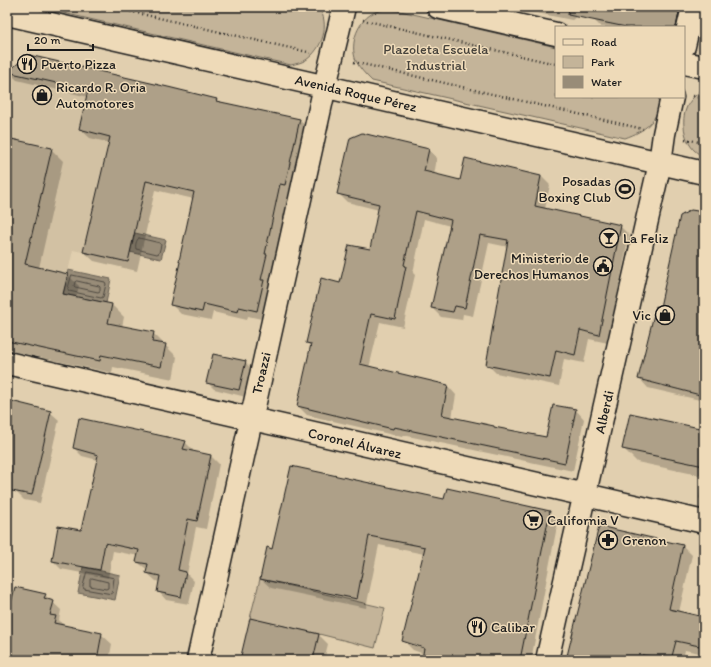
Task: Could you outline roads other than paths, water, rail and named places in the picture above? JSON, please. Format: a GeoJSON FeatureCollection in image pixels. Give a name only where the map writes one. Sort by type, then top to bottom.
{"type":"FeatureCollection","features":[{"type":"Feature","properties":{"kind":"street"},"geometry":{"type":"LineString","coordinates":[[438,7],[555,34]]}},
{"type":"Feature","properties":{"kind":"street"},"geometry":{"type":"LineString","coordinates":[[685,42],[693,7]]}},
{"type":"Feature","properties":{"kind":"street","name":"Troazzi"},"geometry":{"type":"LineString","coordinates":[[198,660],[325,86],[343,11]]}},
{"type":"Feature","properties":{"kind":"street","name":"Avenida Roque Pérez"},"geometry":{"type":"LineString","coordinates":[[7,14],[704,173]]}},
{"type":"Feature","properties":{"kind":"street"},"geometry":{"type":"LineString","coordinates":[[685,63],[704,67]]}},
{"type":"Feature","properties":{"kind":"street","name":"Alberdi"},"geometry":{"type":"LineString","coordinates":[[547,660],[660,163],[664,134],[672,98]]}},
{"type":"Feature","properties":{"kind":"street","name":"Coronel Álvarez"},"geometry":{"type":"LineString","coordinates":[[7,363],[704,522]]}},
{"type":"Feature","properties":{"kind":"water"},"geometry":{"type":"Polygon","coordinates":[[[135,233],[166,240],[161,259],[130,252],[135,233]]]}},
{"type":"Feature","properties":{"kind":"water"},"geometry":{"type":"Polygon","coordinates":[[[68,270],[111,279],[106,303],[63,294],[68,270]]]}},
{"type":"Feature","properties":{"kind":"water"},"geometry":{"type":"Polygon","coordinates":[[[83,567],[120,575],[115,600],[78,593],[83,567]]]}},
{"type":"Feature","properties":{"kind":"place","name":"Puerto Pizza"},"geometry":{"type":"Point","coordinates":[27,64]}},
{"type":"Feature","properties":{"kind":"place","name":"Ricardo R. Oria Automotores"},"geometry":{"type":"Point","coordinates":[42,95]}},
{"type":"Feature","properties":{"kind":"place","name":"Posadas Boxing Club"},"geometry":{"type":"Point","coordinates":[625,189]}},
{"type":"Feature","properties":{"kind":"place","name":"La Feliz"},"geometry":{"type":"Point","coordinates":[609,238]}},
{"type":"Feature","properties":{"kind":"place","name":"Ministerio de Derechos Humanos"},"geometry":{"type":"Point","coordinates":[603,266]}},
{"type":"Feature","properties":{"kind":"place","name":"Vic"},"geometry":{"type":"Point","coordinates":[665,315]}},
{"type":"Feature","properties":{"kind":"place","name":"California V"},"geometry":{"type":"Point","coordinates":[533,520]}},
{"type":"Feature","properties":{"kind":"place","name":"Grenon"},"geometry":{"type":"Point","coordinates":[608,540]}},
{"type":"Feature","properties":{"kind":"place","name":"Calibar"},"geometry":{"type":"Point","coordinates":[477,627]}},
{"type":"Feature","properties":{"kind":"park label","name":"Plazoleta Escuela Industrial"},"geometry":{"type":"Point","coordinates":[436,58]}}]}
